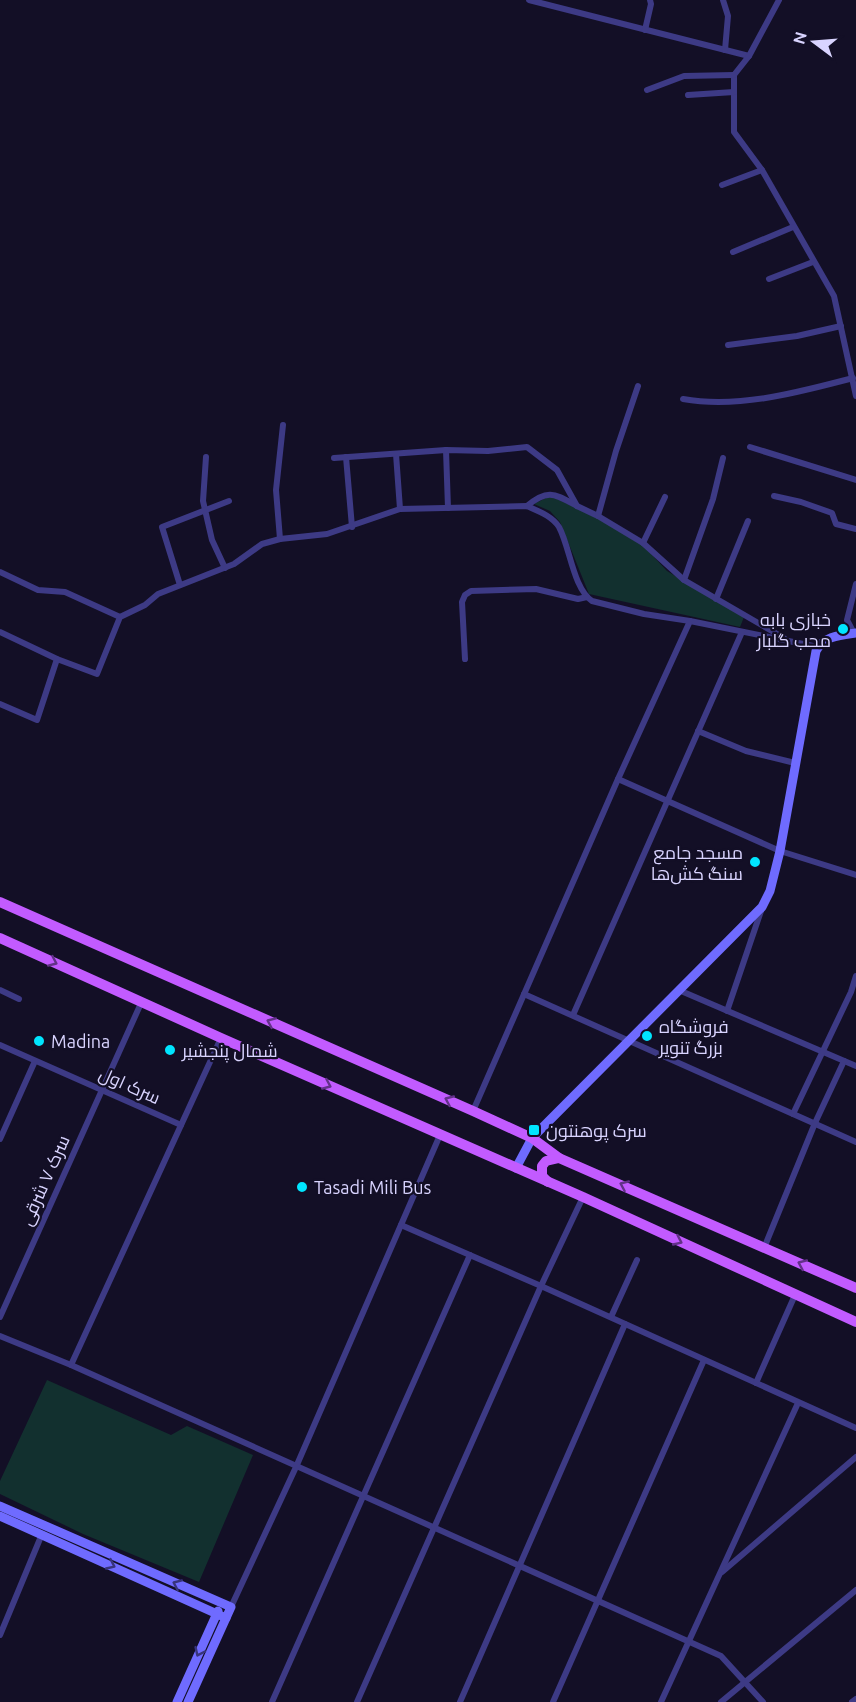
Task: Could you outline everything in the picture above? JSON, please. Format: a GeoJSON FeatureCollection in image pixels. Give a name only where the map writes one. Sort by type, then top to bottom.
{"type":"FeatureCollection","features":[{"type":"Feature","properties":{"kind":"main road"},"geometry":{"type":"LineString","coordinates":[[0,902],[473,1111],[532,1138],[559,1158],[856,1288]]}},
{"type":"Feature","properties":{"kind":"main road"},"geometry":{"type":"LineString","coordinates":[[0,938],[583,1197],[856,1322]]}},
{"type":"Feature","properties":{"kind":"main road"},"geometry":{"type":"LineString","coordinates":[[548,1182],[542,1176],[542,1166],[546,1161],[559,1158]]}},
{"type":"Feature","properties":{"kind":"street"},"geometry":{"type":"LineString","coordinates":[[528,0],[749,56]]}},
{"type":"Feature","properties":{"kind":"street"},"geometry":{"type":"LineString","coordinates":[[645,30],[650,0]]}},
{"type":"Feature","properties":{"kind":"street"},"geometry":{"type":"LineString","coordinates":[[723,0],[728,16],[725,50]]}},
{"type":"Feature","properties":{"kind":"street"},"geometry":{"type":"LineString","coordinates":[[779,0],[749,56],[734,75],[734,132],[762,170],[834,296],[856,396]]}},
{"type":"Feature","properties":{"kind":"street"},"geometry":{"type":"LineString","coordinates":[[647,90],[684,76],[734,75]]}},
{"type":"Feature","properties":{"kind":"street"},"geometry":{"type":"LineString","coordinates":[[688,95],[734,92]]}},
{"type":"Feature","properties":{"kind":"street"},"geometry":{"type":"LineString","coordinates":[[722,185],[762,170]]}},
{"type":"Feature","properties":{"kind":"street"},"geometry":{"type":"LineString","coordinates":[[733,252],[793,227]]}},
{"type":"Feature","properties":{"kind":"street"},"geometry":{"type":"LineString","coordinates":[[769,279],[813,262]]}},
{"type":"Feature","properties":{"kind":"street"},"geometry":{"type":"LineString","coordinates":[[728,345],[797,336],[841,326]]}},
{"type":"Feature","properties":{"kind":"street"},"geometry":{"type":"LineString","coordinates":[[683,399],[706,403],[750,399],[799,392],[853,378]]}},
{"type":"Feature","properties":{"kind":"street"},"geometry":{"type":"LineString","coordinates":[[598,516],[616,451],[638,386]]}},
{"type":"Feature","properties":{"kind":"street"},"geometry":{"type":"LineString","coordinates":[[280,539],[276,490],[283,425]]}},
{"type":"Feature","properties":{"kind":"street"},"geometry":{"type":"LineString","coordinates":[[334,458],[527,447],[557,470],[577,506]]}},
{"type":"Feature","properties":{"kind":"street"},"geometry":{"type":"LineString","coordinates":[[750,447],[856,480]]}},
{"type":"Feature","properties":{"kind":"street"},"geometry":{"type":"LineString","coordinates":[[446,450],[448,508]]}},
{"type":"Feature","properties":{"kind":"street"},"geometry":{"type":"LineString","coordinates":[[396,454],[400,509]]}},
{"type":"Feature","properties":{"kind":"street"},"geometry":{"type":"LineString","coordinates":[[346,457],[352,526]]}},
{"type":"Feature","properties":{"kind":"street"},"geometry":{"type":"LineString","coordinates":[[206,458],[203,501],[212,540],[225,568]]}},
{"type":"Feature","properties":{"kind":"street"},"geometry":{"type":"LineString","coordinates":[[684,579],[713,499],[723,458]]}},
{"type":"Feature","properties":{"kind":"street"},"geometry":{"type":"LineString","coordinates":[[527,506],[547,494],[558,495],[643,543],[684,579],[789,641]]}},
{"type":"Feature","properties":{"kind":"street"},"geometry":{"type":"LineString","coordinates":[[774,496],[801,502],[832,513],[836,524],[856,529]]}},
{"type":"Feature","properties":{"kind":"street"},"geometry":{"type":"LineString","coordinates":[[643,543],[664,497]]}},
{"type":"Feature","properties":{"kind":"street"},"geometry":{"type":"LineString","coordinates":[[180,585],[162,527],[229,501]]}},
{"type":"Feature","properties":{"kind":"street"},"geometry":{"type":"LineString","coordinates":[[0,632],[57,659],[97,674],[120,617],[145,605],[158,594],[234,564],[262,544],[280,539],[327,534],[400,509],[527,506],[545,514],[558,526],[587,597],[592,601],[645,614],[818,647]]}},
{"type":"Feature","properties":{"kind":"street"},"geometry":{"type":"LineString","coordinates":[[716,599],[748,521]]}},
{"type":"Feature","properties":{"kind":"street"},"geometry":{"type":"LineString","coordinates":[[0,572],[38,590],[65,592],[120,617]]}},
{"type":"Feature","properties":{"kind":"street"},"geometry":{"type":"LineString","coordinates":[[727,1011],[762,907],[770,891],[780,851],[812,663],[821,642],[855,633],[847,620],[856,584]]}},
{"type":"Feature","properties":{"kind":"street"},"geometry":{"type":"LineString","coordinates":[[465,659],[462,602],[465,595],[471,591],[536,589],[578,599],[587,597]]}},
{"type":"Feature","properties":{"kind":"street"},"geometry":{"type":"LineString","coordinates":[[473,1111],[618,779],[690,621]]}},
{"type":"Feature","properties":{"kind":"street"},"geometry":{"type":"LineString","coordinates":[[573,1015],[742,633]]}},
{"type":"Feature","properties":{"kind":"street"},"geometry":{"type":"LineString","coordinates":[[0,704],[37,720],[57,659]]}},
{"type":"Feature","properties":{"kind":"street"},"geometry":{"type":"LineString","coordinates":[[698,731],[746,751],[795,763]]}},
{"type":"Feature","properties":{"kind":"street"},"geometry":{"type":"LineString","coordinates":[[618,779],[780,851],[856,875]]}},
{"type":"Feature","properties":{"kind":"street"},"geometry":{"type":"LineString","coordinates":[[516,1168],[532,1138],[681,991],[762,907]]}},
{"type":"Feature","properties":{"kind":"street"},"geometry":{"type":"LineString","coordinates":[[794,1114],[851,992],[856,976]]}},
{"type":"Feature","properties":{"kind":"street"},"geometry":{"type":"LineString","coordinates":[[0,990],[19,999]]}},
{"type":"Feature","properties":{"kind":"street"},"geometry":{"type":"LineString","coordinates":[[681,991],[856,1066]]}},
{"type":"Feature","properties":{"kind":"street"},"geometry":{"type":"LineString","coordinates":[[524,994],[856,1142]]}},
{"type":"Feature","properties":{"kind":"street","name":"سرک ۷ شرقی"},"geometry":{"type":"LineString","coordinates":[[0,1317],[142,1001]]}},
{"type":"Feature","properties":{"kind":"street"},"geometry":{"type":"LineString","coordinates":[[71,1365],[221,1038]]}},
{"type":"Feature","properties":{"kind":"street","name":"سرک‌ اول"},"geometry":{"type":"LineString","coordinates":[[0,1045],[102,1088],[181,1125]]}},
{"type":"Feature","properties":{"kind":"street"},"geometry":{"type":"LineString","coordinates":[[0,1139],[35,1061]]}},
{"type":"Feature","properties":{"kind":"street"},"geometry":{"type":"LineString","coordinates":[[764,1248],[815,1123],[844,1061]]}},
{"type":"Feature","properties":{"kind":"street"},"geometry":{"type":"LineString","coordinates":[[177,1702],[221,1616],[231,1607],[296,1467],[440,1135]]}},
{"type":"Feature","properties":{"kind":"street"},"geometry":{"type":"LineString","coordinates":[[357,1702],[541,1286],[583,1197]]}},
{"type":"Feature","properties":{"kind":"street"},"geometry":{"type":"LineString","coordinates":[[401,1225],[856,1428]]}},
{"type":"Feature","properties":{"kind":"street"},"geometry":{"type":"LineString","coordinates":[[272,1702],[470,1255]]}},
{"type":"Feature","properties":{"kind":"street"},"geometry":{"type":"LineString","coordinates":[[611,1317],[637,1260]]}},
{"type":"Feature","properties":{"kind":"street"},"geometry":{"type":"LineString","coordinates":[[756,1383],[795,1295]]}},
{"type":"Feature","properties":{"kind":"street"},"geometry":{"type":"LineString","coordinates":[[460,1702],[625,1324]]}},
{"type":"Feature","properties":{"kind":"street"},"geometry":{"type":"LineString","coordinates":[[0,1336],[71,1365],[688,1640],[721,1656],[763,1702]]}},
{"type":"Feature","properties":{"kind":"street"},"geometry":{"type":"LineString","coordinates":[[553,1702],[704,1360]]}},
{"type":"Feature","properties":{"kind":"street"},"geometry":{"type":"LineString","coordinates":[[661,1702],[798,1403]]}},
{"type":"Feature","properties":{"kind":"street"},"geometry":{"type":"LineString","coordinates":[[721,1573],[856,1457]]}},
{"type":"Feature","properties":{"kind":"street"},"geometry":{"type":"LineString","coordinates":[[0,1506],[231,1607]]}},
{"type":"Feature","properties":{"kind":"street"},"geometry":{"type":"LineString","coordinates":[[0,1516],[221,1616]]}},
{"type":"Feature","properties":{"kind":"street"},"geometry":{"type":"LineString","coordinates":[[0,1635],[42,1534]]}},
{"type":"Feature","properties":{"kind":"street"},"geometry":{"type":"LineString","coordinates":[[722,1702],[856,1590]]}},
{"type":"Feature","properties":{"kind":"street"},"geometry":{"type":"LineString","coordinates":[[188,1702],[221,1616],[221,1603]]}},
{"type":"Feature","properties":{"kind":"street"},"geometry":{"type":"LineString","coordinates":[[852,1702],[856,1699]]}},
{"type":"Feature","properties":{"kind":"green space"},"geometry":{"type":"Polygon","coordinates":[[[550,496],[595,516],[639,541],[667,571],[744,617],[740,627],[589,594],[560,522],[550,511],[534,504],[550,496]]]}},
{"type":"Feature","properties":{"kind":"green space"},"geometry":{"type":"Polygon","coordinates":[[[47,1380],[171,1435],[187,1426],[253,1455],[199,1582],[83,1534],[0,1494],[0,1481],[47,1380]]]}},
{"type":"Feature","properties":{"kind":"place","name":"خبازی بابه محب گلبار"},"geometry":{"type":"Point","coordinates":[843,629]}},
{"type":"Feature","properties":{"kind":"place","name":"مسجد جامع سنگ کش‌ها"},"geometry":{"type":"Point","coordinates":[755,862]}},
{"type":"Feature","properties":{"kind":"place","name":"فروشگاه بزرگ تنویر"},"geometry":{"type":"Point","coordinates":[647,1036]}},
{"type":"Feature","properties":{"kind":"place","name":"Madina"},"geometry":{"type":"Point","coordinates":[39,1041]}},
{"type":"Feature","properties":{"kind":"place","name":"شمال پنجشیر"},"geometry":{"type":"Point","coordinates":[170,1050]}},
{"type":"Feature","properties":{"kind":"place","name":"سرک پوهنتون"},"geometry":{"type":"Point","coordinates":[534,1130]}},
{"type":"Feature","properties":{"kind":"place","name":"Tasadi Mili Bus"},"geometry":{"type":"Point","coordinates":[302,1187]}}]}
